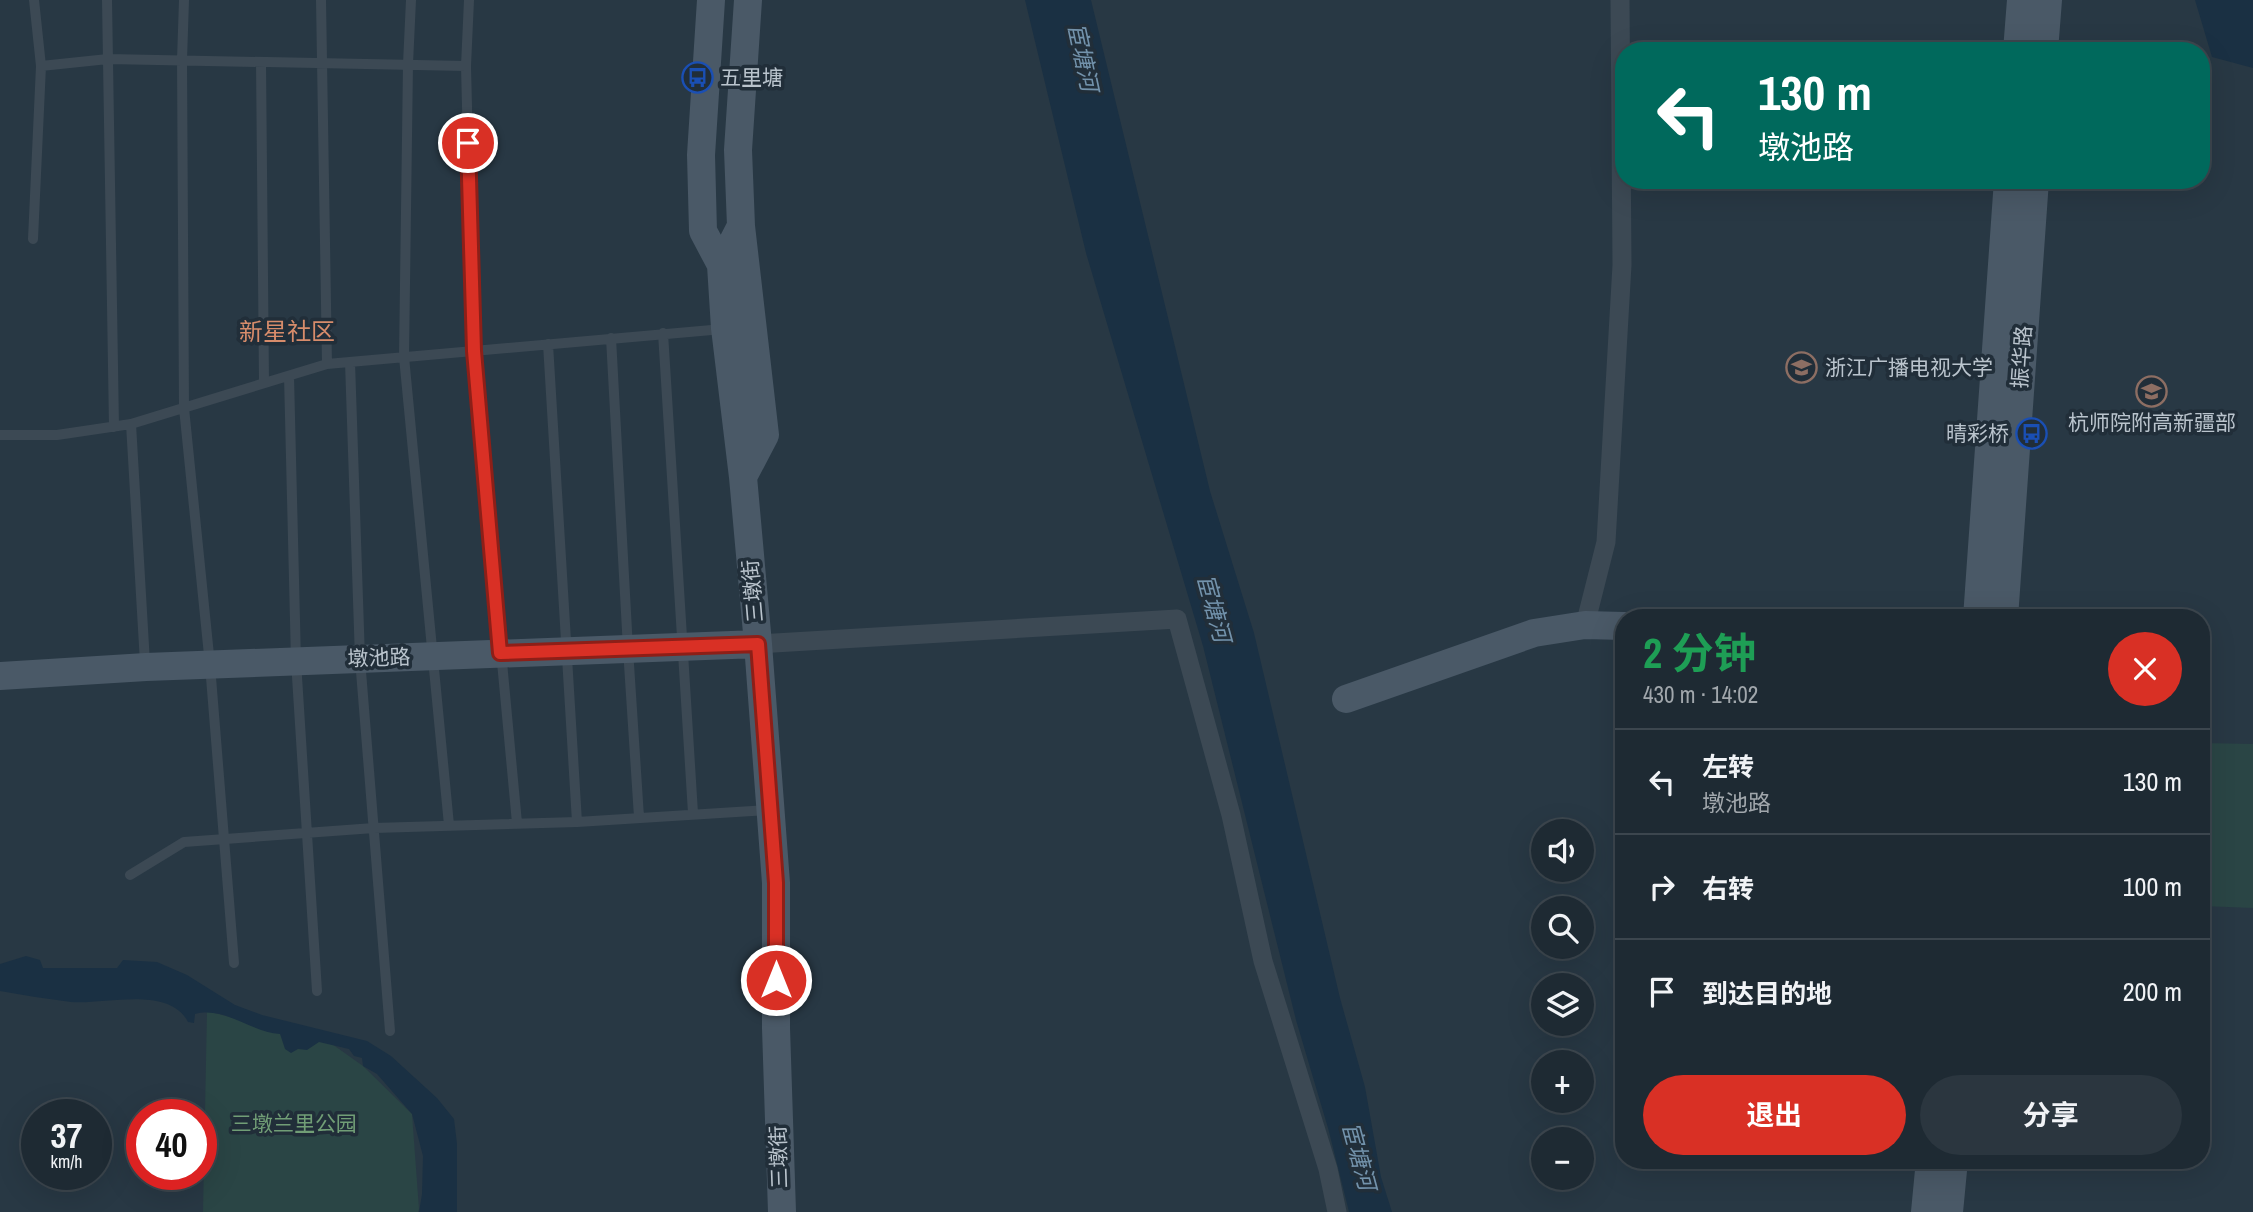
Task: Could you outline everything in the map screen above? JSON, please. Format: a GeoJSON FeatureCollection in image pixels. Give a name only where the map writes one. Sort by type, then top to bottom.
{"type":"FeatureCollection","features":[{"type":"Feature","properties":{"kind":"street","name":"三墩街"},"geometry":{"type":"LineString","coordinates":[[711,0],[701,155],[703,218],[704,230],[721,265],[725,328],[743,477],[758,644],[776,883],[776,1028],[782,1212]]}},
{"type":"Feature","properties":{"kind":"street"},"geometry":{"type":"LineString","coordinates":[[743,477],[765,435],[741,226],[738,150],[748,0]]}},
{"type":"Feature","properties":{"kind":"street"},"geometry":{"type":"LineString","coordinates":[[1620,0],[1620,42]]}},
{"type":"Feature","properties":{"kind":"street"},"geometry":{"type":"LineString","coordinates":[[2018,42],[2021,0]]}},
{"type":"Feature","properties":{"kind":"street"},"geometry":{"type":"LineString","coordinates":[[2045,42],[2048,0]]}},
{"type":"Feature","properties":{"kind":"street"},"geometry":{"type":"LineString","coordinates":[[1585,625],[1606,542],[1622,265],[1621,189]]}},
{"type":"Feature","properties":{"kind":"street","name":"振华路"},"geometry":{"type":"LineString","coordinates":[[1978,609],[2007,189]]}},
{"type":"Feature","properties":{"kind":"street","name":"振华路"},"geometry":{"type":"LineString","coordinates":[[2005,609],[2034,189]]}},
{"type":"Feature","properties":{"kind":"street"},"geometry":{"type":"LineString","coordinates":[[721,265],[741,226]]}},
{"type":"Feature","properties":{"kind":"street"},"geometry":{"type":"LineString","coordinates":[[758,644],[1177,619],[1231,815],[1263,961],[1328,1169],[1337,1212]]}},
{"type":"Feature","properties":{"kind":"street"},"geometry":{"type":"LineString","coordinates":[[1346,699],[1534,632],[1585,625],[1615,626]]}},
{"type":"Feature","properties":{"kind":"street","name":"墩池路"},"geometry":{"type":"LineString","coordinates":[[0,676],[146,667],[758,644]]}},
{"type":"Feature","properties":{"kind":"street"},"geometry":{"type":"LineString","coordinates":[[1925,1212],[1929,1169]]}},
{"type":"Feature","properties":{"kind":"street"},"geometry":{"type":"LineString","coordinates":[[1949,1212],[1953,1169]]}},
{"type":"Feature","properties":{"kind":"lane"},"geometry":{"type":"LineString","coordinates":[[33,239],[41,66],[34,0]]}},
{"type":"Feature","properties":{"kind":"lane"},"geometry":{"type":"LineString","coordinates":[[107,0],[114,427]]}},
{"type":"Feature","properties":{"kind":"lane"},"geometry":{"type":"LineString","coordinates":[[184,0],[184,408],[210,665],[234,963]]}},
{"type":"Feature","properties":{"kind":"lane"},"geometry":{"type":"LineString","coordinates":[[321,0],[327,364]]}},
{"type":"Feature","properties":{"kind":"lane"},"geometry":{"type":"LineString","coordinates":[[411,0],[404,357],[449,825]]}},
{"type":"Feature","properties":{"kind":"lane"},"geometry":{"type":"LineString","coordinates":[[469,0],[466,66],[474,351],[517,823]]}},
{"type":"Feature","properties":{"kind":"lane"},"geometry":{"type":"LineString","coordinates":[[41,66],[108,59],[466,66]]}},
{"type":"Feature","properties":{"kind":"lane"},"geometry":{"type":"LineString","coordinates":[[261,62],[264,383]]}},
{"type":"Feature","properties":{"kind":"lane"},"geometry":{"type":"LineString","coordinates":[[0,435],[57,435],[131,424],[327,364],[725,328]]}},
{"type":"Feature","properties":{"kind":"lane"},"geometry":{"type":"LineString","coordinates":[[663,333],[693,813]]}},
{"type":"Feature","properties":{"kind":"lane"},"geometry":{"type":"LineString","coordinates":[[611,338],[639,817]]}},
{"type":"Feature","properties":{"kind":"lane"},"geometry":{"type":"LineString","coordinates":[[548,344],[577,822]]}},
{"type":"Feature","properties":{"kind":"lane"},"geometry":{"type":"LineString","coordinates":[[350,362],[360,659],[390,1031]]}},
{"type":"Feature","properties":{"kind":"lane"},"geometry":{"type":"LineString","coordinates":[[289,376],[296,661],[317,991]]}},
{"type":"Feature","properties":{"kind":"lane"},"geometry":{"type":"LineString","coordinates":[[131,424],[146,667]]}},
{"type":"Feature","properties":{"kind":"lane"},"geometry":{"type":"LineString","coordinates":[[130,875],[184,842],[374,828],[577,822],[771,810]]}},
{"type":"Feature","properties":{"kind":"green space"},"geometry":{"type":"Polygon","coordinates":[[[2210,743],[2253,744],[2253,908],[2210,906],[2210,743]]]}},
{"type":"Feature","properties":{"kind":"green space","name":"三墩兰里公园"},"geometry":{"type":"Polygon","coordinates":[[[207,1011],[332,1044],[363,1066],[412,1114],[418,1212],[203,1212],[203,1190],[217,1190],[217,1099],[205,1099],[207,1011]]]}},
{"type":"Feature","properties":{"kind":"water","name":"宦塘河"},"geometry":{"type":"Polygon","coordinates":[[[1025,0],[1091,0],[1210,491],[1254,633],[1340,998],[1365,1087],[1381,1177],[1392,1212],[1349,1212],[1328,1128],[1296,1020],[1203,646],[1086,253],[1025,0]]]}},
{"type":"Feature","properties":{"kind":"water"},"geometry":{"type":"Polygon","coordinates":[[[2195,0],[2253,0],[2253,68],[2212,57],[2210,42],[2208,42],[2195,0]]]}},
{"type":"Feature","properties":{"kind":"water"},"geometry":{"type":"Polygon","coordinates":[[[26,956],[40,960],[43,968],[117,968],[123,960],[157,962],[187,975],[235,1005],[262,1015],[367,1041],[391,1056],[437,1098],[454,1119],[457,1144],[457,1212],[419,1212],[423,1156],[412,1114],[377,1074],[363,1066],[362,1058],[354,1056],[349,1049],[319,1042],[307,1050],[298,1049],[291,1053],[285,1049],[280,1034],[258,1029],[217,1013],[195,1014],[194,1023],[188,1022],[179,1011],[151,1000],[71,1002],[0,991],[0,964],[26,956]]]}},
{"type":"Feature","properties":{"kind":"place","name":"五里塘"},"geometry":{"type":"Point","coordinates":[697,78]}},
{"type":"Feature","properties":{"kind":"place","name":"浙江广播电视大学"},"geometry":{"type":"Point","coordinates":[1802,368]}},
{"type":"Feature","properties":{"kind":"place","name":"杭师院附高新疆部"},"geometry":{"type":"Point","coordinates":[2152,391]}},
{"type":"Feature","properties":{"kind":"place","name":"晴彩桥"},"geometry":{"type":"Point","coordinates":[2032,434]}},
{"type":"Feature","properties":{"kind":"district","name":"新星社区"},"geometry":{"type":"Point","coordinates":[287,332]}},
{"type":"Feature","properties":{"kind":"route"},"geometry":{"type":"LineString","coordinates":[[468,143],[474,351],[500,653],[758,644],[776,883],[776,980]]}}]}
